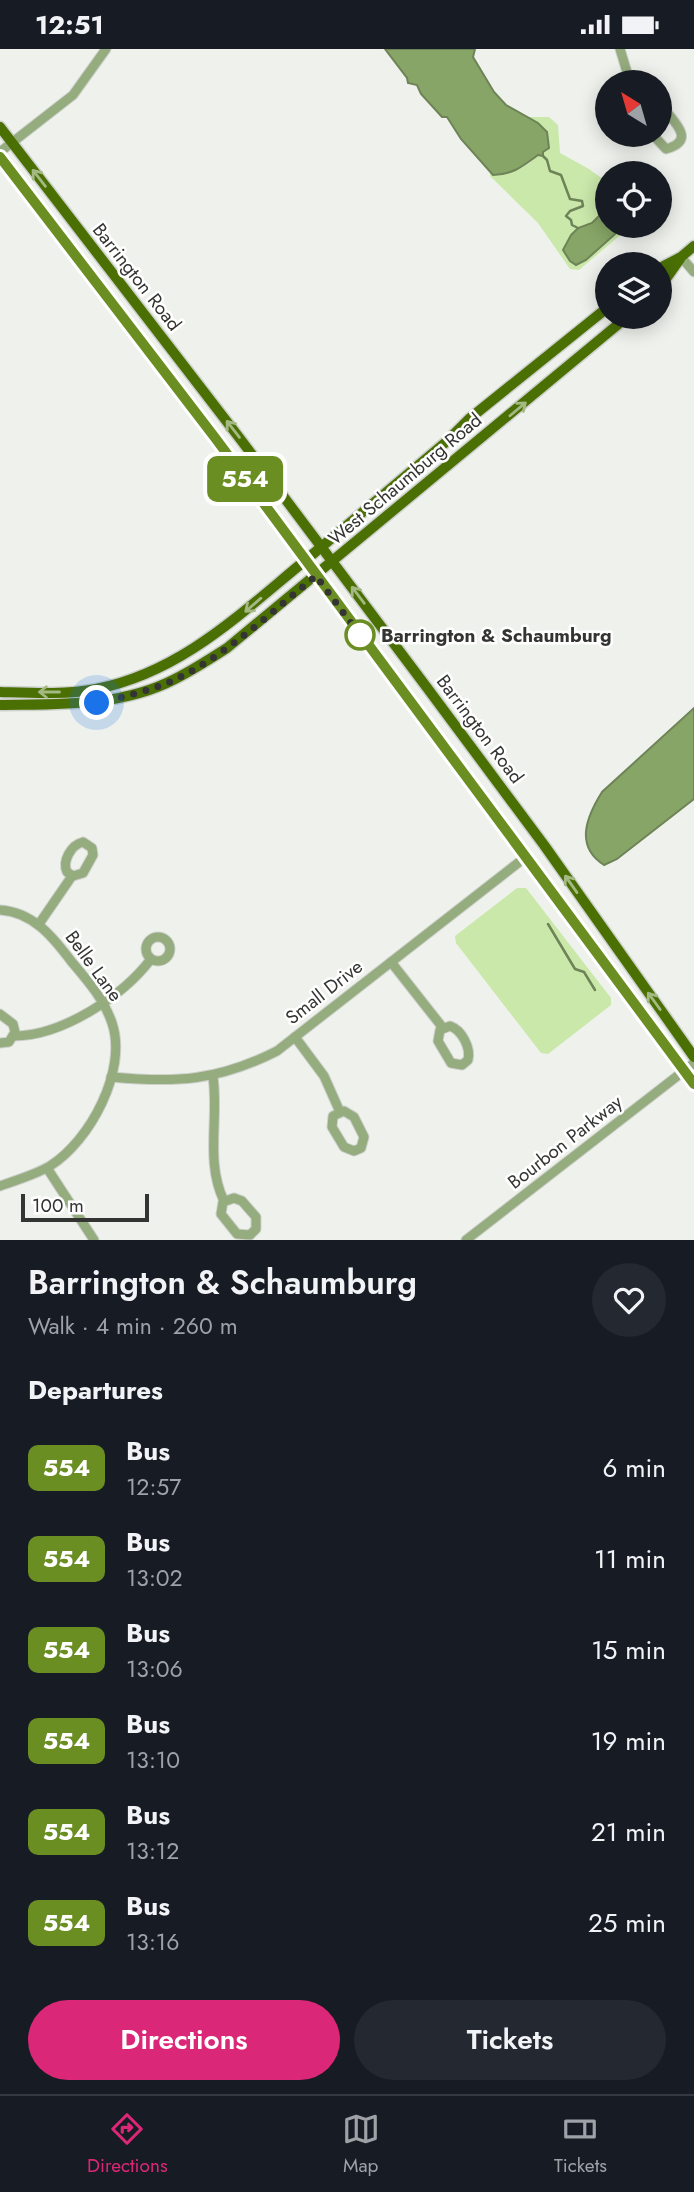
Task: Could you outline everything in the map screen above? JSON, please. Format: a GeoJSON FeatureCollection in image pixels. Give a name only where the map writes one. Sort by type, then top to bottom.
{"type":"FeatureCollection","features":[{"type":"Feature","properties":{"kind":"main road","name":"Barrington Road"},"geometry":{"type":"LineString","coordinates":[[0,127],[322,547],[544,845],[694,1056]]}},
{"type":"Feature","properties":{"kind":"main road","name":"Barrington Road"},"geometry":{"type":"LineString","coordinates":[[0,154],[527,856],[689,1067],[694,1084]]}},
{"type":"Feature","properties":{"kind":"main road"},"geometry":{"type":"LineString","coordinates":[[672,262],[694,246]]}},
{"type":"Feature","properties":{"kind":"main road"},"geometry":{"type":"LineString","coordinates":[[672,270],[681,257]]}},
{"type":"Feature","properties":{"kind":"main road","name":"West Schaumburg Road"},"geometry":{"type":"LineString","coordinates":[[0,692],[96,689],[125,681],[188,654],[238,617],[595,318]]}},
{"type":"Feature","properties":{"kind":"main road","name":"West Schaumburg Road"},"geometry":{"type":"LineString","coordinates":[[0,705],[97,703],[129,696],[173,680],[227,648],[613,329]]}},
{"type":"Feature","properties":{"kind":"main road"},"geometry":{"type":"LineString","coordinates":[[489,404],[499,424]]}},
{"type":"Feature","properties":{"kind":"street"},"geometry":{"type":"LineString","coordinates":[[0,154],[73,95],[106,49]]}},
{"type":"Feature","properties":{"kind":"street"},"geometry":{"type":"LineString","coordinates":[[620,49],[626,70]]}},
{"type":"Feature","properties":{"kind":"street"},"geometry":{"type":"LineString","coordinates":[[672,118],[682,138],[680,143],[672,146]]}},
{"type":"Feature","properties":{"kind":"street"},"geometry":{"type":"LineString","coordinates":[[681,257],[694,272]]}},
{"type":"Feature","properties":{"kind":"street","name":"Small Drive"},"geometry":{"type":"LineString","coordinates":[[111,1077],[159,1081],[213,1077],[251,1065],[277,1051],[527,856]]}},
{"type":"Feature","properties":{"kind":"street"},"geometry":{"type":"LineString","coordinates":[[39,924],[72,876]]}},
{"type":"Feature","properties":{"kind":"street","name":"Belle Lane"},"geometry":{"type":"LineString","coordinates":[[0,910],[26,917],[39,924],[54,938],[102,1002],[113,1024],[116,1041],[111,1077],[84,1134],[69,1152],[47,1168],[0,1186]]}},
{"type":"Feature","properties":{"kind":"street"},"geometry":{"type":"LineString","coordinates":[[0,1043],[9,1042],[14,1036],[37,1033],[68,1023],[138,976],[151,959]]}},
{"type":"Feature","properties":{"kind":"street"},"geometry":{"type":"LineString","coordinates":[[391,962],[443,1028]]}},
{"type":"Feature","properties":{"kind":"street"},"geometry":{"type":"LineString","coordinates":[[0,1014],[13,1024],[14,1036]]}},
{"type":"Feature","properties":{"kind":"street"},"geometry":{"type":"LineString","coordinates":[[295,1037],[324,1076],[340,1112]]}},
{"type":"Feature","properties":{"kind":"street","name":"Bourbon Parkway"},"geometry":{"type":"LineString","coordinates":[[466,1240],[689,1067]]}},
{"type":"Feature","properties":{"kind":"street"},"geometry":{"type":"LineString","coordinates":[[213,1077],[216,1099],[214,1163],[224,1201]]}},
{"type":"Feature","properties":{"kind":"street"},"geometry":{"type":"LineString","coordinates":[[340,1112],[351,1114],[364,1137],[363,1145],[358,1150],[350,1151],[344,1147],[332,1127],[334,1116],[340,1112]]}},
{"type":"Feature","properties":{"kind":"street"},"geometry":{"type":"LineString","coordinates":[[47,1168],[94,1240]]}},
{"type":"Feature","properties":{"kind":"street"},"geometry":{"type":"LineString","coordinates":[[234,1198],[242,1201],[256,1217],[257,1226],[253,1233],[246,1236],[237,1234],[221,1215],[224,1201],[234,1198]]}},
{"type":"Feature","properties":{"kind":"shaded area"},"geometry":{"type":"Polygon","coordinates":[[[385,49],[475,49],[473,57],[494,92],[506,105],[538,123],[547,132],[549,148],[543,152],[543,156],[538,155],[517,169],[493,175],[461,139],[447,117],[442,117],[421,94],[417,85],[408,83],[385,49]]]}},
{"type":"Feature","properties":{"kind":"shaded area"},"geometry":{"type":"Polygon","coordinates":[[[525,117],[549,117],[558,125],[560,153],[595,173],[595,238],[617,238],[600,252],[595,252],[595,256],[579,270],[570,269],[538,223],[490,176],[490,172],[493,175],[512,172],[536,157],[546,141],[547,132],[538,123],[525,117]]]}},
{"type":"Feature","properties":{"kind":"shaded area"},"geometry":{"type":"Polygon","coordinates":[[[595,220],[595,238],[611,238],[586,260],[576,265],[563,250],[578,228],[595,220]]]}},
{"type":"Feature","properties":{"kind":"shaded area"},"geometry":{"type":"Polygon","coordinates":[[[694,708],[694,799],[617,859],[604,865],[589,849],[586,840],[588,821],[602,792],[694,708]]]}},
{"type":"Feature","properties":{"kind":"shaded area"},"geometry":{"type":"Polygon","coordinates":[[[517,888],[526,888],[611,998],[611,1005],[548,1054],[541,1053],[456,943],[455,936],[517,888]]]}},
{"type":"Feature","properties":{"kind":"waterway"},"geometry":{"type":"LineString","coordinates":[[543,156],[550,171],[561,175],[570,199],[582,201],[583,206],[570,211],[566,216],[572,225],[578,228]]}},
{"type":"Feature","properties":{"kind":"waterway"},"geometry":{"type":"LineString","coordinates":[[548,924],[575,969],[584,972],[595,990]]}},
{"type":"Feature","properties":{"kind":"bus line","name":"554"},"geometry":{"type":"LineString","coordinates":[[0,157],[216,439],[694,1084]]}},
{"type":"Feature","properties":{"kind":"place","name":"Barrington & Schaumburg"},"geometry":{"type":"Point","coordinates":[360,635]}},
{"type":"Feature","properties":{"kind":"route"},"geometry":{"type":"LineString","coordinates":[[97,703],[129,696],[173,680],[227,648],[316,576],[360,635]]}}]}
